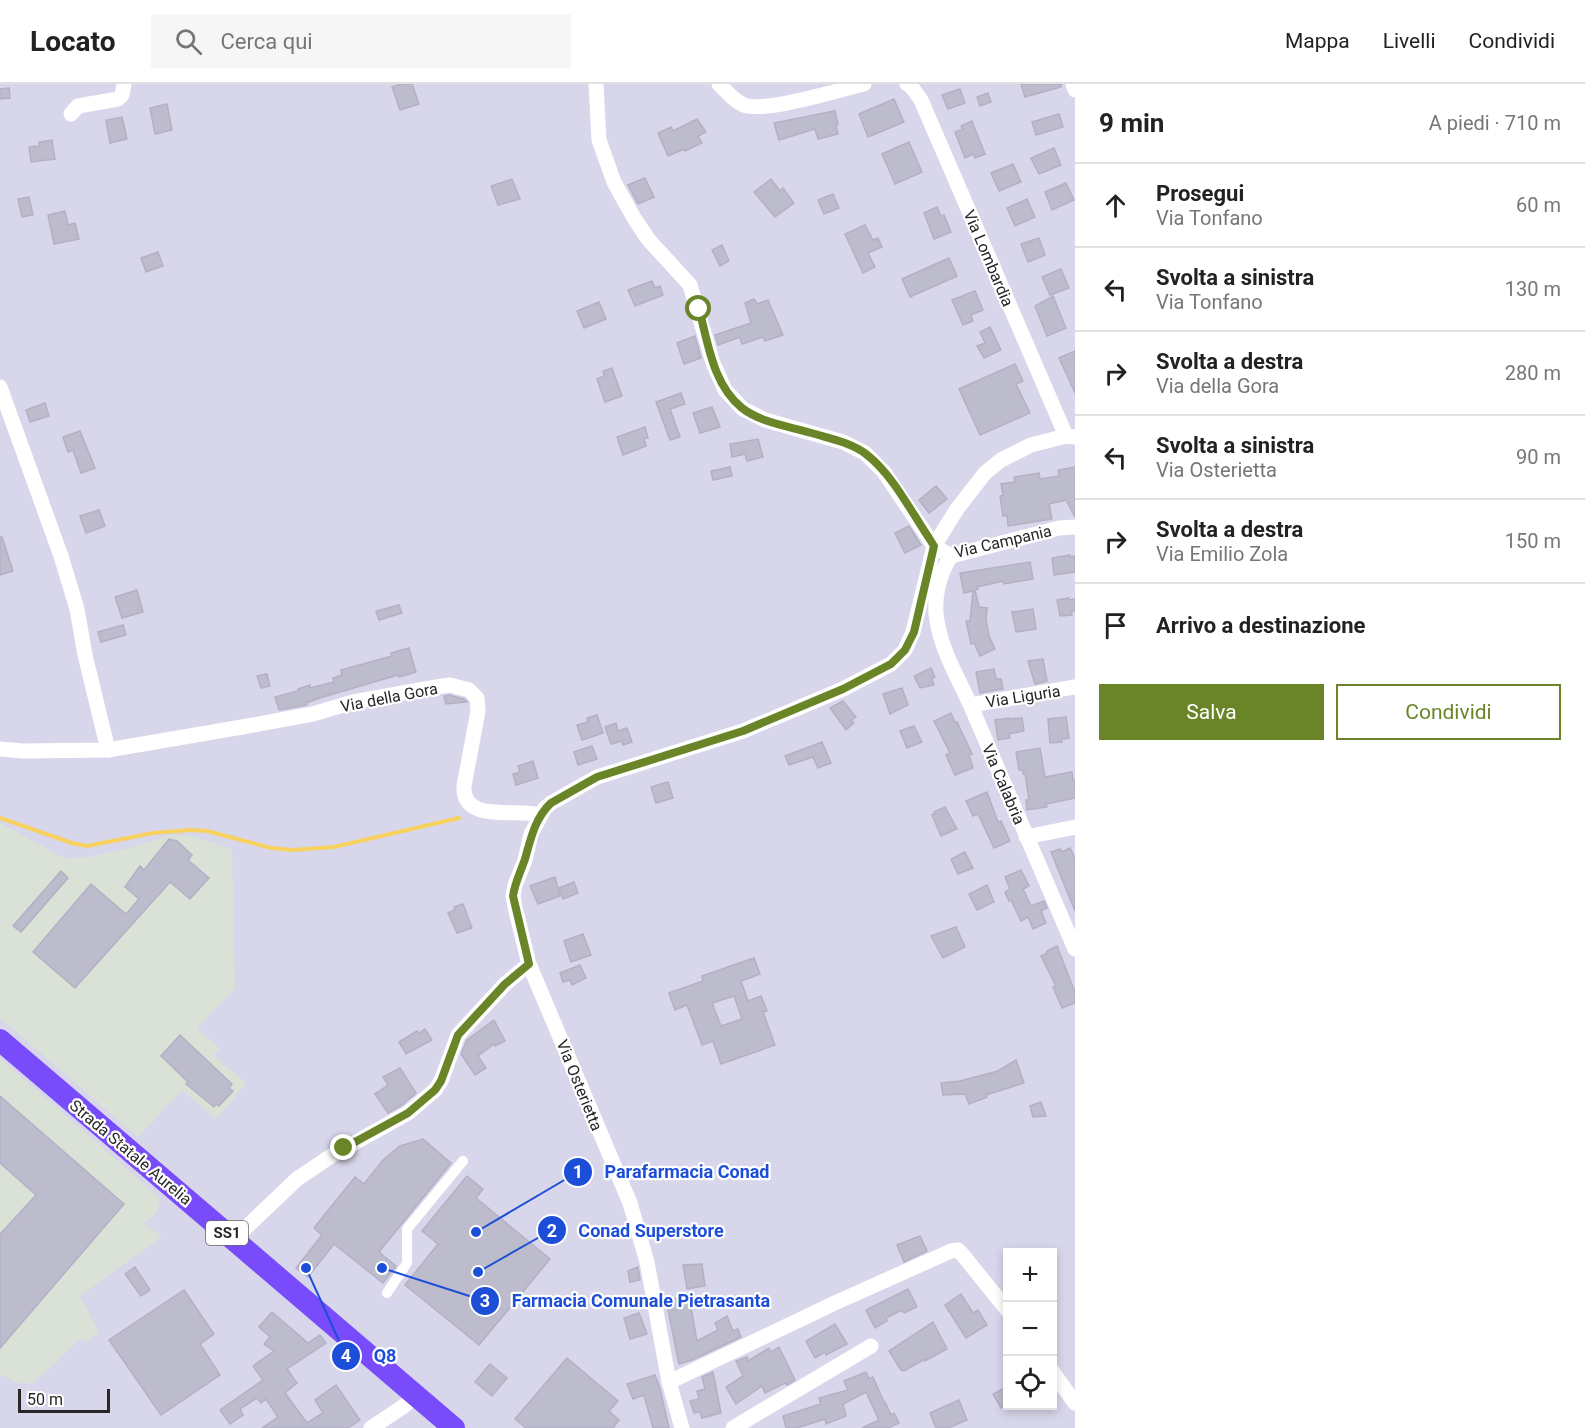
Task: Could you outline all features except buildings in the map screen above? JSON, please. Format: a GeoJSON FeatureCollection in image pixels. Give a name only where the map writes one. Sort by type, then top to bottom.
{"type":"FeatureCollection","features":[{"type":"Feature","properties":{"kind":"main road","name":"Strada Statale Aurelia"},"geometry":{"type":"LineString","coordinates":[[0,1040],[454,1428]]}},
{"type":"Feature","properties":{"kind":"street"},"geometry":{"type":"LineString","coordinates":[[71,114],[78,106],[118,99],[122,95],[124,84]]}},
{"type":"Feature","properties":{"kind":"street"},"geometry":{"type":"LineString","coordinates":[[596,84],[599,140],[614,182],[648,239],[690,285],[713,363],[724,390],[743,409],[765,420],[843,442],[865,453],[884,472],[934,546]]}},
{"type":"Feature","properties":{"kind":"street"},"geometry":{"type":"LineString","coordinates":[[719,84],[745,105],[763,107],[864,84]]}},
{"type":"Feature","properties":{"kind":"street"},"geometry":{"type":"LineString","coordinates":[[1073,84],[1075,90]]}},
{"type":"Feature","properties":{"kind":"street","name":"Via Lombardia"},"geometry":{"type":"LineString","coordinates":[[910,85],[921,100],[1071,437]]}},
{"type":"Feature","properties":{"kind":"street"},"geometry":{"type":"LineString","coordinates":[[0,387],[77,609],[108,750]]}},
{"type":"Feature","properties":{"kind":"street"},"geometry":{"type":"LineString","coordinates":[[541,816],[551,803],[597,777],[743,731],[843,689],[891,664],[905,650],[914,632],[934,546],[957,509],[986,473],[1001,460],[1022,448],[1042,441],[1071,437]]}},
{"type":"Feature","properties":{"kind":"street","name":"Via Campania"},"geometry":{"type":"LineString","coordinates":[[934,546],[951,556],[1059,528],[1075,527]]}},
{"type":"Feature","properties":{"kind":"street","name":"Via Calabria"},"geometry":{"type":"LineString","coordinates":[[951,556],[941,573],[937,590],[936,619],[945,653],[971,705],[1075,949]]}},
{"type":"Feature","properties":{"kind":"street"},"geometry":{"type":"LineString","coordinates":[[917,617],[936,619]]}},
{"type":"Feature","properties":{"kind":"street","name":"Via della Gora"},"geometry":{"type":"LineString","coordinates":[[0,749],[108,750],[221,732],[312,714],[353,702],[450,685],[469,690],[477,698],[478,711],[464,786],[464,794],[469,805],[483,812],[529,812],[541,816]]}},
{"type":"Feature","properties":{"kind":"street","name":"Via Liguria"},"geometry":{"type":"LineString","coordinates":[[971,705],[1075,687]]}},
{"type":"Feature","properties":{"kind":"street","name":"Via Osterietta"},"geometry":{"type":"LineString","coordinates":[[541,816],[531,834],[513,896],[529,964],[630,1203],[647,1262],[669,1382],[682,1428]]}},
{"type":"Feature","properties":{"kind":"street"},"geometry":{"type":"LineString","coordinates":[[1026,837],[1075,827]]}},
{"type":"Feature","properties":{"kind":"street"},"geometry":{"type":"LineString","coordinates":[[234,1239],[297,1179],[331,1156],[408,1113],[435,1090],[441,1081],[458,1035],[505,984],[529,964]]}},
{"type":"Feature","properties":{"kind":"street"},"geometry":{"type":"LineString","coordinates":[[387,1293],[407,1263],[407,1229],[463,1161]]}},
{"type":"Feature","properties":{"kind":"street"},"geometry":{"type":"LineString","coordinates":[[669,1382],[951,1251],[958,1250],[962,1254],[1003,1305]]}},
{"type":"Feature","properties":{"kind":"street"},"geometry":{"type":"LineString","coordinates":[[733,1428],[871,1346]]}},
{"type":"Feature","properties":{"kind":"street"},"geometry":{"type":"LineString","coordinates":[[1057,1377],[1075,1403]]}},
{"type":"Feature","properties":{"kind":"street"},"geometry":{"type":"LineString","coordinates":[[371,1428],[416,1395]]}},
{"type":"Feature","properties":{"kind":"shaded area"},"geometry":{"type":"Polygon","coordinates":[[[0,823],[64,858],[88,857],[130,848],[170,835],[192,836],[232,849],[235,988],[197,1029],[220,1048],[214,1056],[247,1083],[216,1119],[182,1090],[138,1137],[0,1018],[0,823]]]}},
{"type":"Feature","properties":{"kind":"shaded area"},"geometry":{"type":"Polygon","coordinates":[[[0,1058],[159,1197],[158,1210],[153,1217],[143,1223],[162,1237],[80,1296],[99,1332],[86,1342],[80,1339],[33,1384],[17,1383],[0,1374],[0,1058]]]}},
{"type":"Feature","properties":{"kind":"waterway"},"geometry":{"type":"LineString","coordinates":[[0,818],[87,846],[153,833],[190,830],[207,831],[271,848],[293,850],[334,847],[459,818]]}},
{"type":"Feature","properties":{"kind":"place","name":"Parafarmacia Conad"},"geometry":{"type":"Point","coordinates":[476,1232]}},
{"type":"Feature","properties":{"kind":"place","name":"Q8"},"geometry":{"type":"Point","coordinates":[306,1268]}},
{"type":"Feature","properties":{"kind":"place","name":"Farmacia Comunale Pietrasanta"},"geometry":{"type":"Point","coordinates":[382,1268]}},
{"type":"Feature","properties":{"kind":"place","name":"Conad Superstore"},"geometry":{"type":"Point","coordinates":[478,1272]}},
{"type":"Feature","properties":{"kind":"route"},"geometry":{"type":"LineString","coordinates":[[344,1148],[408,1113],[435,1090],[441,1081],[452,1046],[458,1035],[505,984],[529,964],[513,896],[531,834],[545,808],[597,777],[743,731],[843,689],[891,664],[905,650],[914,632],[934,546],[929,538],[884,472],[865,453],[843,442],[765,420],[743,409],[724,390],[713,363],[699,309]]}}]}
